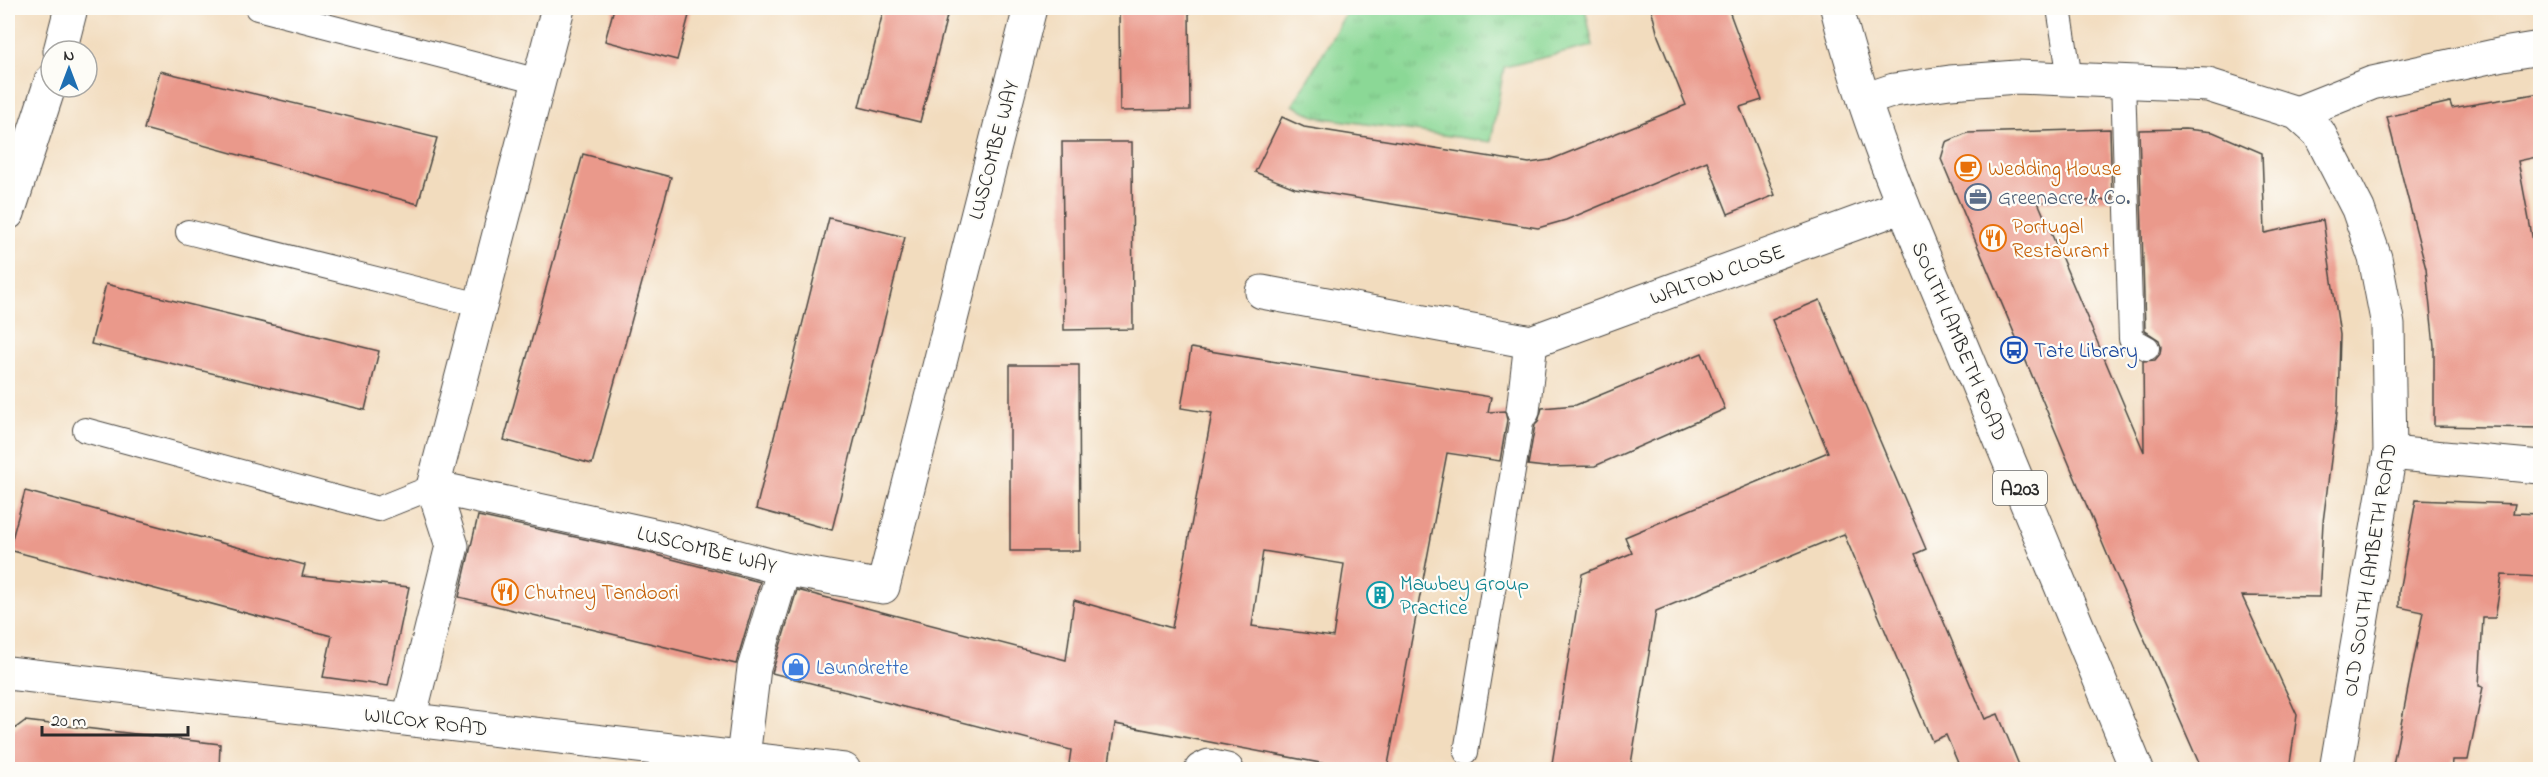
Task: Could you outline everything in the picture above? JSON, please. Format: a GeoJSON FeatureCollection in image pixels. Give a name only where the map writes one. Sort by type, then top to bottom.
{"type":"FeatureCollection","features":[{"type":"Feature","properties":{"kind":"main road"},"geometry":{"type":"LineString","coordinates":[[63,39],[71,8]]}},
{"type":"Feature","properties":{"kind":"main road"},"geometry":{"type":"LineString","coordinates":[[409,719],[452,546],[433,487],[558,8]]}},
{"type":"Feature","properties":{"kind":"main road","name":"LUSCOMBE WAY"},"geometry":{"type":"LineString","coordinates":[[433,487],[672,539],[784,569],[882,587],[1030,8]]}},
{"type":"Feature","properties":{"kind":"main road","name":"SOUTH LAMBETH ROAD"},"geometry":{"type":"LineString","coordinates":[[1837,8],[1864,100],[1903,206],[2137,770]]}},
{"type":"Feature","properties":{"kind":"main road"},"geometry":{"type":"LineString","coordinates":[[2297,112],[2372,83],[2541,48]]}},
{"type":"Feature","properties":{"kind":"main road","name":"OLD SOUTH LAMBETH ROAD"},"geometry":{"type":"LineString","coordinates":[[1864,100],[1894,90],[1950,82],[2017,77],[2208,85],[2297,112],[2319,133],[2358,208],[2376,258],[2388,325],[2390,453],[2336,770]]}},
{"type":"Feature","properties":{"kind":"main road"},"geometry":{"type":"LineString","coordinates":[[8,213],[45,99]]}},
{"type":"Feature","properties":{"kind":"main road","name":"WALTON CLOSE"},"geometry":{"type":"LineString","coordinates":[[1531,342],[1903,206]]}},
{"type":"Feature","properties":{"kind":"main road"},"geometry":{"type":"LineString","coordinates":[[1262,292],[1531,342],[1523,411]]}},
{"type":"Feature","properties":{"kind":"main road"},"geometry":{"type":"LineString","coordinates":[[2390,453],[2541,467]]}},
{"type":"Feature","properties":{"kind":"main road"},"geometry":{"type":"LineString","coordinates":[[743,757],[754,669],[784,569]]}},
{"type":"Feature","properties":{"kind":"main road","name":"WILCOX ROAD"},"geometry":{"type":"LineString","coordinates":[[8,673],[844,770]]}},
{"type":"Feature","properties":{"kind":"main road"},"geometry":{"type":"LineString","coordinates":[[1201,770],[1209,766],[1227,770]]}},
{"type":"Feature","properties":{"kind":"lane"},"geometry":{"type":"LineString","coordinates":[[257,8],[539,81]]}},
{"type":"Feature","properties":{"kind":"lane"},"geometry":{"type":"LineString","coordinates":[[2059,8],[2070,79]]}},
{"type":"Feature","properties":{"kind":"lane"},"geometry":{"type":"LineString","coordinates":[[2123,80],[2131,339],[2147,348]]}},
{"type":"Feature","properties":{"kind":"lane"},"geometry":{"type":"LineString","coordinates":[[188,232],[480,304]]}},
{"type":"Feature","properties":{"kind":"lane"},"geometry":{"type":"LineString","coordinates":[[1467,752],[1523,411]]}},
{"type":"Feature","properties":{"kind":"lane"},"geometry":{"type":"LineString","coordinates":[[85,430],[378,509],[433,487]]}},
{"type":"Feature","properties":{"kind":"green space"},"geometry":{"type":"Polygon","coordinates":[[[1349,8],[1585,8],[1593,46],[1504,67],[1491,142],[1317,117],[1293,105],[1349,8]]]}},
{"type":"Feature","properties":{"kind":"building"},"geometry":{"type":"Polygon","coordinates":[[[614,8],[691,8],[677,60],[605,41],[614,8]]]}},
{"type":"Feature","properties":{"kind":"building"},"geometry":{"type":"Polygon","coordinates":[[[884,8],[949,8],[920,122],[859,107],[884,8]]]}},
{"type":"Feature","properties":{"kind":"building"},"geometry":{"type":"Polygon","coordinates":[[[1119,8],[1189,8],[1190,110],[1120,111],[1119,8]]]}},
{"type":"Feature","properties":{"kind":"building"},"geometry":{"type":"Polygon","coordinates":[[[1651,8],[1728,8],[1762,100],[1740,107],[1775,195],[1728,214],[1707,161],[1566,220],[1538,228],[1295,188],[1255,172],[1282,117],[1304,127],[1529,163],[1550,160],[1686,105],[1658,36],[1651,8]]]}},
{"type":"Feature","properties":{"kind":"building"},"geometry":{"type":"Polygon","coordinates":[[[160,71],[437,138],[418,204],[144,129],[160,71]]]}},
{"type":"Feature","properties":{"kind":"building"},"geometry":{"type":"Polygon","coordinates":[[[2541,93],[2541,156],[2518,161],[2541,284],[2541,428],[2434,426],[2434,346],[2426,269],[2387,117],[2450,102],[2452,108],[2541,93]]]}},
{"type":"Feature","properties":{"kind":"building"},"geometry":{"type":"Polygon","coordinates":[[[2110,129],[2112,200],[2038,202],[2144,452],[2143,361],[2155,360],[2160,354],[2161,347],[2159,340],[2145,331],[2139,130],[2185,129],[2213,132],[2262,153],[2265,233],[2323,220],[2340,335],[2338,405],[2323,522],[2319,597],[2242,596],[2297,715],[2289,770],[2202,770],[2107,554],[1941,159],[1946,142],[1967,133],[2110,129]]]}},
{"type":"Feature","properties":{"kind":"building"},"geometry":{"type":"Polygon","coordinates":[[[1062,142],[1132,142],[1133,329],[1064,330],[1062,142]]]}},
{"type":"Feature","properties":{"kind":"building"},"geometry":{"type":"Polygon","coordinates":[[[583,154],[671,177],[592,464],[504,440],[583,154]]]}},
{"type":"Feature","properties":{"kind":"building"},"geometry":{"type":"Polygon","coordinates":[[[829,218],[905,237],[832,530],[756,509],[829,218]]]}},
{"type":"Feature","properties":{"kind":"building"},"geometry":{"type":"Polygon","coordinates":[[[106,284],[379,351],[365,410],[91,344],[106,284]]]}},
{"type":"Feature","properties":{"kind":"building"},"geometry":{"type":"Polygon","coordinates":[[[1820,300],[1926,549],[1915,554],[1985,719],[1998,714],[2021,770],[1961,770],[1946,735],[1932,741],[1844,534],[1656,611],[1630,770],[1551,770],[1582,574],[1632,553],[1625,537],[1828,452],[1772,320],[1820,300]]]}},
{"type":"Feature","properties":{"kind":"building"},"geometry":{"type":"Polygon","coordinates":[[[1191,348],[1491,397],[1488,412],[1505,411],[1507,420],[1500,461],[1447,453],[1387,770],[1357,770],[1115,724],[1108,769],[1069,764],[1071,750],[772,673],[797,590],[1066,660],[1074,600],[1172,628],[1212,413],[1181,408],[1191,348]],[[1263,551],[1252,626],[1333,637],[1344,564],[1263,551]]]}},
{"type":"Feature","properties":{"kind":"building"},"geometry":{"type":"Polygon","coordinates":[[[1702,353],[1725,409],[1595,466],[1528,465],[1535,425],[1542,408],[1576,405],[1702,353]]]}},
{"type":"Feature","properties":{"kind":"building"},"geometry":{"type":"Polygon","coordinates":[[[1010,365],[1079,365],[1080,551],[1010,551],[1010,365]]]}},
{"type":"Feature","properties":{"kind":"building"},"geometry":{"type":"Polygon","coordinates":[[[25,491],[305,565],[302,576],[409,587],[388,686],[323,677],[332,636],[9,550],[25,491]]]}},
{"type":"Feature","properties":{"kind":"building"},"geometry":{"type":"Polygon","coordinates":[[[2416,500],[2515,504],[2513,513],[2541,514],[2541,577],[2502,575],[2495,618],[2483,618],[2479,686],[2483,687],[2468,760],[2453,760],[2452,770],[2392,770],[2423,612],[2399,607],[2399,591],[2416,500]]]}},
{"type":"Feature","properties":{"kind":"building"},"geometry":{"type":"Polygon","coordinates":[[[478,516],[649,553],[760,582],[736,664],[459,597],[478,516]]]}},
{"type":"Feature","properties":{"kind":"building"},"geometry":{"type":"Polygon","coordinates":[[[25,721],[220,744],[219,770],[8,770],[9,733],[25,721]]]}},
{"type":"Feature","properties":{"kind":"place","name":"Wedding House"},"geometry":{"type":"Point","coordinates":[1968,168]}},
{"type":"Feature","properties":{"kind":"place","name":"Greenacre & Co."},"geometry":{"type":"Point","coordinates":[1978,197]}},
{"type":"Feature","properties":{"kind":"place","name":"Portugal Restaurant"},"geometry":{"type":"Point","coordinates":[1993,238]}},
{"type":"Feature","properties":{"kind":"place","name":"Tate Library"},"geometry":{"type":"Point","coordinates":[2014,350]}},
{"type":"Feature","properties":{"kind":"place","name":"Chutney Tandoori"},"geometry":{"type":"Point","coordinates":[505,592]}},
{"type":"Feature","properties":{"kind":"place","name":"Mawbey Group Practice"},"geometry":{"type":"Point","coordinates":[1380,595]}},
{"type":"Feature","properties":{"kind":"place","name":"Laundrette"},"geometry":{"type":"Point","coordinates":[796,667]}}]}
